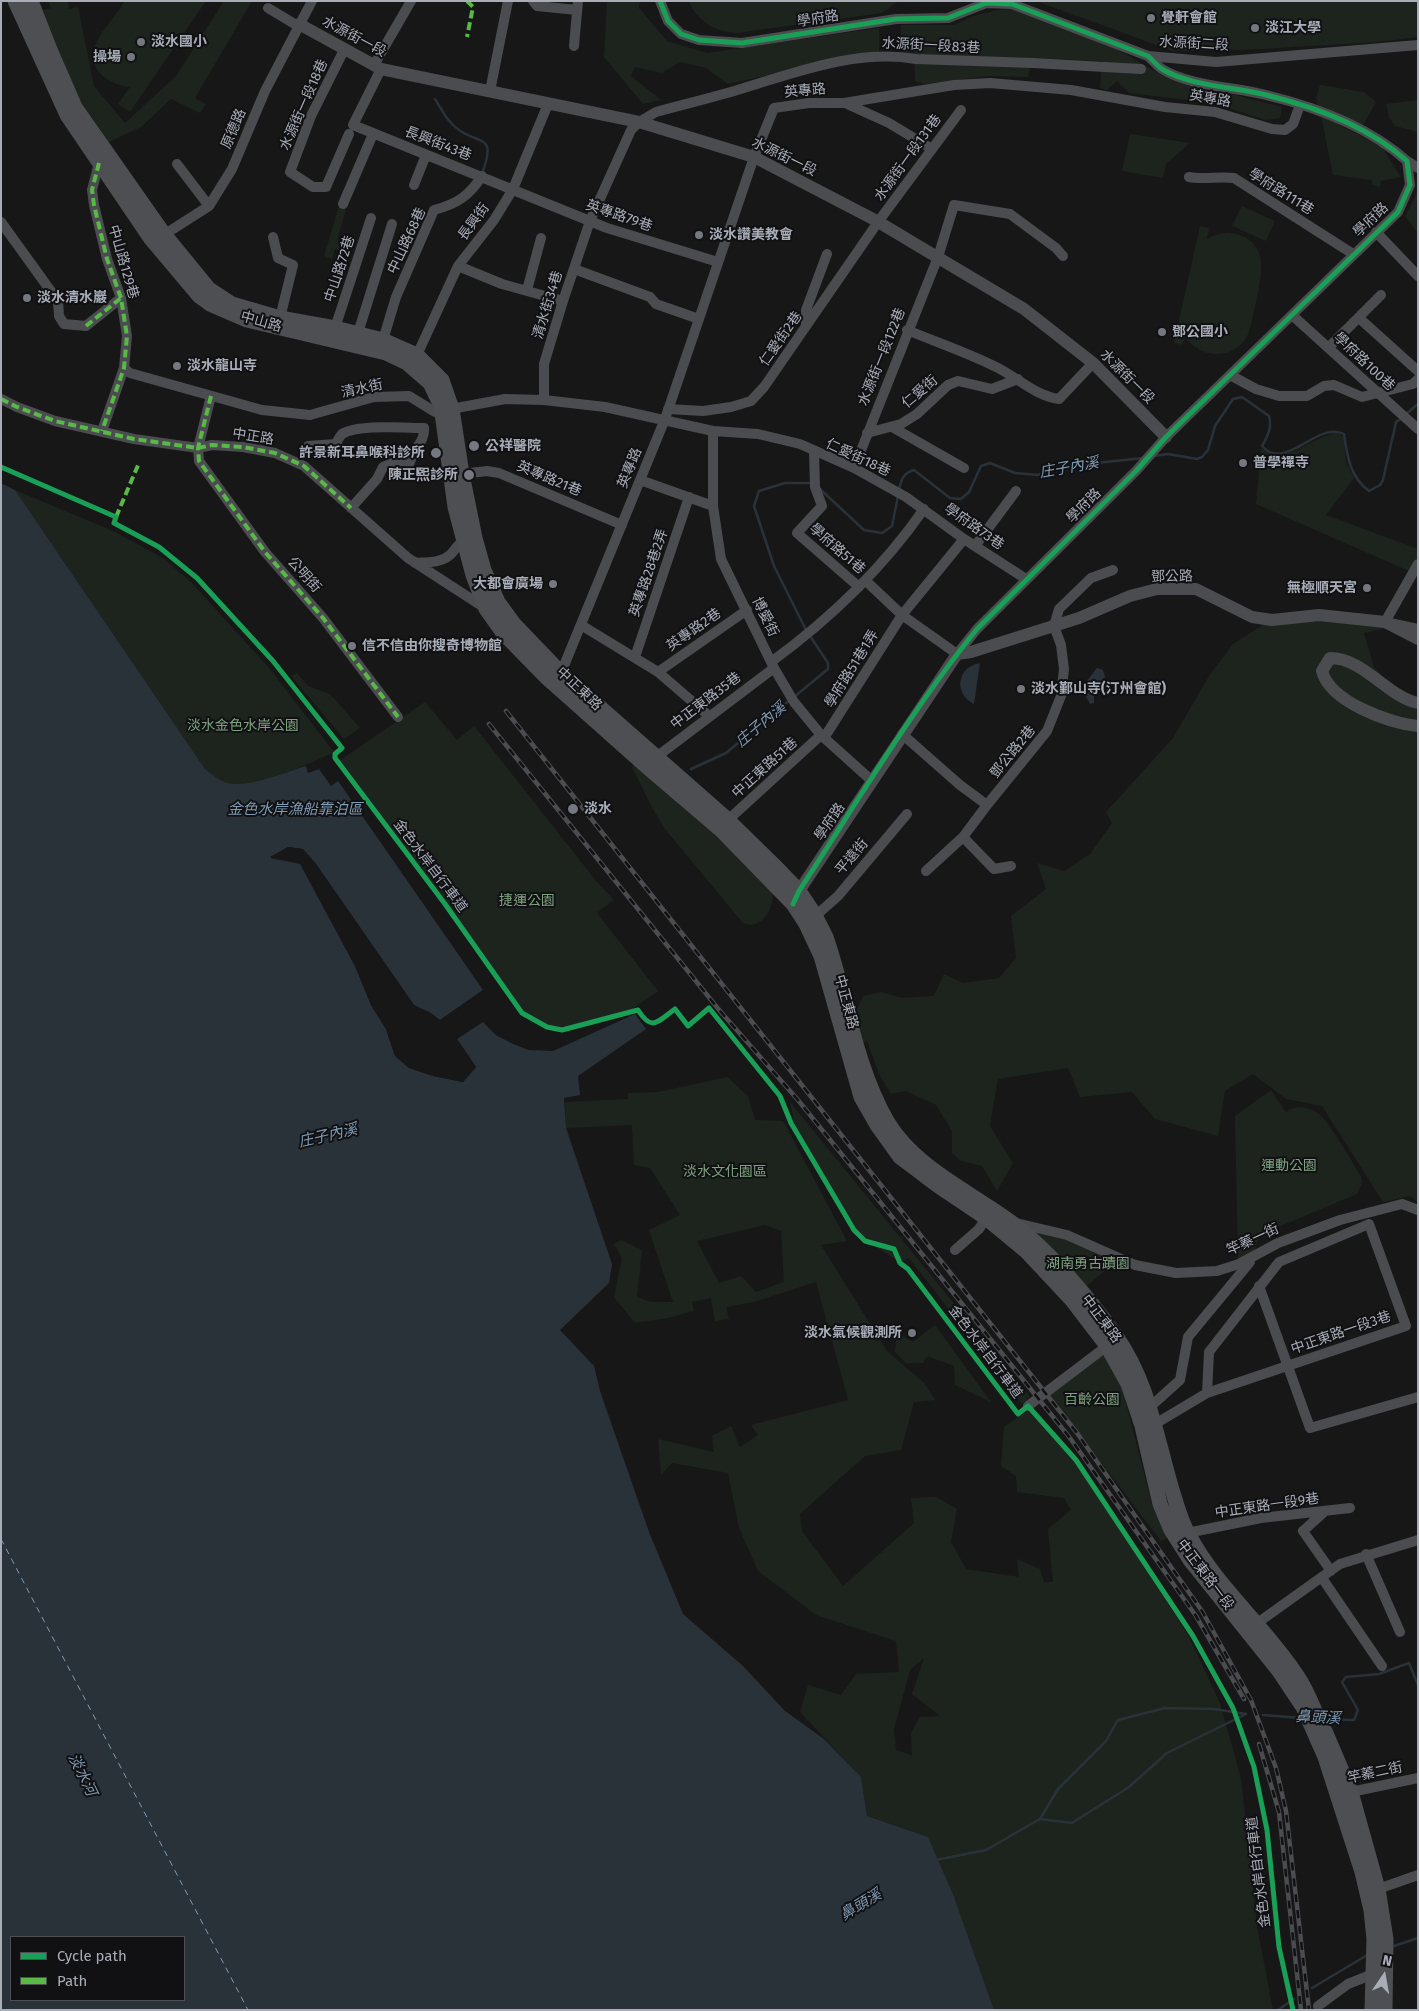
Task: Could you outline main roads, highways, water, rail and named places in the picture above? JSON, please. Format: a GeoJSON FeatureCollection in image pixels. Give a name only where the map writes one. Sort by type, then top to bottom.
{"type":"FeatureCollection","features":[{"type":"Feature","properties":{"kind":"main road","name":"中山路"},"geometry":{"type":"LineString","coordinates":[[15,1],[67,115],[99,163],[158,238],[200,296],[210,304],[246,320],[386,353],[407,363],[430,383],[447,410],[455,508],[464,541],[474,575],[492,605]]}},
{"type":"Feature","properties":{"kind":"main road","name":"中山路"},"geometry":{"type":"LineString","coordinates":[[31,1],[50,52],[75,107],[158,238],[210,288],[232,304],[280,318],[335,328],[382,340],[417,354],[442,380],[447,410],[492,605]]}},
{"type":"Feature","properties":{"kind":"main road","name":"中正東路"},"geometry":{"type":"LineString","coordinates":[[492,605],[514,624],[561,673],[655,758],[728,820],[796,897],[811,920],[826,937],[839,975],[856,1044],[871,1087],[888,1122],[912,1152],[950,1182],[1012,1223],[1045,1254],[1091,1303],[1112,1342],[1128,1384],[1149,1425]]}},
{"type":"Feature","properties":{"kind":"main road","name":"中正東路"},"geometry":{"type":"LineString","coordinates":[[492,605],[503,634],[547,678],[796,897]]}},
{"type":"Feature","properties":{"kind":"main road","name":"中正東路"},"geometry":{"type":"LineString","coordinates":[[811,920],[861,1097],[877,1125],[900,1157],[986,1218],[1027,1252],[1112,1342],[1136,1372],[1150,1407],[1149,1425]]}},
{"type":"Feature","properties":{"kind":"main road","name":"中正東路一段"},"geometry":{"type":"LineString","coordinates":[[1149,1425],[1187,1533],[1202,1557],[1299,1678],[1308,1706]]}},
{"type":"Feature","properties":{"kind":"main road","name":"中正東路一段"},"geometry":{"type":"LineString","coordinates":[[1149,1425],[1160,1504],[1171,1530],[1190,1560],[1308,1706]]}},
{"type":"Feature","properties":{"kind":"main road"},"geometry":{"type":"LineString","coordinates":[[1308,1706],[1345,1794],[1378,1889],[1379,1978],[1372,2010]]}},
{"type":"Feature","properties":{"kind":"main road"},"geometry":{"type":"LineString","coordinates":[[1345,1794],[1369,1900],[1380,1939]]}},
{"type":"Feature","properties":{"kind":"main road"},"geometry":{"type":"LineString","coordinates":[[1379,1978],[1385,2010]]}},
{"type":"Feature","properties":{"kind":"water"},"geometry":{"type":"Polygon","coordinates":[[[1,483],[15,490],[205,769],[222,781],[236,784],[267,779],[306,766],[308,773],[319,769],[331,786],[338,781],[483,990],[440,1020],[431,1013],[414,1005],[316,864],[303,849],[288,847],[270,857],[300,863],[355,966],[371,1005],[386,1029],[395,1056],[409,1068],[433,1076],[463,1082],[476,1067],[457,1039],[483,1021],[496,1035],[529,1050],[553,1051],[635,1014],[646,1029],[578,1076],[580,1095],[564,1098],[566,1128],[612,1264],[609,1283],[560,1330],[594,1366],[600,1391],[649,1532],[683,1614],[743,1666],[785,1711],[824,1739],[861,1777],[867,1816],[928,1837],[953,1894],[994,2010],[1,2010],[1,483]]]}},
{"type":"Feature","properties":{"kind":"water"},"geometry":{"type":"Polygon","coordinates":[[[980,663],[974,704],[963,694],[960,681],[966,670],[972,665],[980,663]]]}},
{"type":"Feature","properties":{"kind":"water"},"geometry":{"type":"Polygon","coordinates":[[[1097,668],[1103,670],[1105,677],[1094,693],[1094,703],[1090,704],[1085,695],[1088,691],[1086,682],[1097,668]]]}},
{"type":"Feature","properties":{"kind":"waterway"},"geometry":{"type":"LineString","coordinates":[[435,99],[455,127],[467,135],[484,142],[487,146],[487,159],[483,171]]}},
{"type":"Feature","properties":{"kind":"waterway","name":"庄子內溪"},"geometry":{"type":"LineString","coordinates":[[1153,456],[1168,454],[1197,459],[1202,457],[1208,450],[1215,426],[1233,399],[1242,397],[1269,416],[1269,431],[1262,446],[1271,453],[1281,454],[1323,434],[1334,432],[1344,434],[1350,466],[1369,491],[1380,485],[1383,480],[1396,422],[1402,418]]}},
{"type":"Feature","properties":{"kind":"waterway","name":"庄子內溪"},"geometry":{"type":"LineString","coordinates":[[1406,414],[1418,404]]}},
{"type":"Feature","properties":{"kind":"waterway","name":"庄子內溪"},"geometry":{"type":"LineString","coordinates":[[899,490],[903,477],[914,470],[950,498],[961,499],[969,492],[981,466],[990,463],[1015,473],[1038,475],[1059,467],[1143,458]]}},
{"type":"Feature","properties":{"kind":"waterway","name":"庄子內溪"},"geometry":{"type":"LineString","coordinates":[[807,632],[774,566],[754,506],[759,491],[785,483],[811,483]]}},
{"type":"Feature","properties":{"kind":"waterway","name":"庄子內溪"},"geometry":{"type":"LineString","coordinates":[[820,489],[864,530],[882,533],[892,526],[898,496]]}},
{"type":"Feature","properties":{"kind":"waterway","name":"庄子內溪"},"geometry":{"type":"LineString","coordinates":[[794,697],[828,669],[828,663],[810,636]]}},
{"type":"Feature","properties":{"kind":"waterway","name":"庄子內溪"},"geometry":{"type":"LineString","coordinates":[[691,769],[726,753],[790,700]]}},
{"type":"Feature","properties":{"kind":"waterway","name":"鼻頭溪"},"geometry":{"type":"LineString","coordinates":[[1314,1719],[1354,1720],[1358,1710],[1342,1682],[1346,1677],[1379,1674],[1409,1663],[1418,1685]]}},
{"type":"Feature","properties":{"kind":"waterway","name":"鼻頭溪"},"geometry":{"type":"LineString","coordinates":[[936,1860],[986,1850],[1040,1819],[1058,1789],[1106,1741],[1118,1720],[1165,1708],[1214,1709],[1246,1714]]}},
{"type":"Feature","properties":{"kind":"waterway","name":"鼻頭溪"},"geometry":{"type":"LineString","coordinates":[[1040,1819],[1072,1823],[1129,1787],[1167,1753],[1244,1715]]}},
{"type":"Feature","properties":{"kind":"waterway","name":"鼻頭溪"},"geometry":{"type":"LineString","coordinates":[[1263,1715],[1301,1718]]}},
{"type":"Feature","properties":{"kind":"waterway"},"geometry":{"type":"LineString","coordinates":[[1391,1947],[1418,1938]]}},
{"type":"Feature","properties":{"kind":"waterway"},"geometry":{"type":"LineString","coordinates":[[1312,1988],[1369,1954]]}},
{"type":"Feature","properties":{"kind":"waterway"},"geometry":{"type":"LineString","coordinates":[[1278,2010],[1294,1999]]}},
{"type":"Feature","properties":{"kind":"railway"},"geometry":{"type":"LineString","coordinates":[[506,711],[1077,1433],[1202,1611],[1251,1700],[1276,1768],[1286,1811],[1309,2010]]}},
{"type":"Feature","properties":{"kind":"railway"},"geometry":{"type":"LineString","coordinates":[[489,724],[720,1011],[798,1100],[1070,1438],[1196,1616],[1244,1699]]}},
{"type":"Feature","properties":{"kind":"railway"},"geometry":{"type":"LineString","coordinates":[[1259,1744],[1279,1812],[1301,2010]]}},
{"type":"Feature","properties":{"kind":"place","name":"覺軒會館"},"geometry":{"type":"Point","coordinates":[1151,18]}},
{"type":"Feature","properties":{"kind":"place","name":"淡江大學"},"geometry":{"type":"Point","coordinates":[1255,28]}},
{"type":"Feature","properties":{"kind":"place","name":"淡水國小"},"geometry":{"type":"Point","coordinates":[141,42]}},
{"type":"Feature","properties":{"kind":"place","name":"操場"},"geometry":{"type":"Point","coordinates":[131,57]}},
{"type":"Feature","properties":{"kind":"place","name":"淡水讚美教會"},"geometry":{"type":"Point","coordinates":[699,235]}},
{"type":"Feature","properties":{"kind":"place","name":"淡水清水巖"},"geometry":{"type":"Point","coordinates":[27,298]}},
{"type":"Feature","properties":{"kind":"place","name":"鄧公國小"},"geometry":{"type":"Point","coordinates":[1162,332]}},
{"type":"Feature","properties":{"kind":"place","name":"淡水龍山寺"},"geometry":{"type":"Point","coordinates":[177,366]}},
{"type":"Feature","properties":{"kind":"place","name":"公祥醫院"},"geometry":{"type":"Point","coordinates":[474,446]}},
{"type":"Feature","properties":{"kind":"place","name":"許景新耳鼻喉科診所"},"geometry":{"type":"Point","coordinates":[436,453]}},
{"type":"Feature","properties":{"kind":"place","name":"普學禪寺"},"geometry":{"type":"Point","coordinates":[1243,463]}},
{"type":"Feature","properties":{"kind":"place","name":"陳正煕診所"},"geometry":{"type":"Point","coordinates":[469,475]}},
{"type":"Feature","properties":{"kind":"place","name":"大都會廣場"},"geometry":{"type":"Point","coordinates":[553,584]}},
{"type":"Feature","properties":{"kind":"place","name":"無極順天宮"},"geometry":{"type":"Point","coordinates":[1367,588]}},
{"type":"Feature","properties":{"kind":"place","name":"信不信由你搜奇博物館"},"geometry":{"type":"Point","coordinates":[352,646]}},
{"type":"Feature","properties":{"kind":"place","name":"淡水鄞山寺(汀州會館)"},"geometry":{"type":"Point","coordinates":[1021,689]}},
{"type":"Feature","properties":{"kind":"place","name":"淡水"},"geometry":{"type":"Point","coordinates":[573,809]}},
{"type":"Feature","properties":{"kind":"place","name":"淡水氣候觀測所"},"geometry":{"type":"Point","coordinates":[912,1333]}},
{"type":"Feature","properties":{"kind":"park label","name":"淡水金色水岸公園"},"geometry":{"type":"Point","coordinates":[243,726]}},
{"type":"Feature","properties":{"kind":"park label","name":"捷運公園"},"geometry":{"type":"Point","coordinates":[527,901]}},
{"type":"Feature","properties":{"kind":"park label","name":"運動公園"},"geometry":{"type":"Point","coordinates":[1289,1166]}},
{"type":"Feature","properties":{"kind":"park label","name":"淡水文化園區"},"geometry":{"type":"Point","coordinates":[725,1172]}},
{"type":"Feature","properties":{"kind":"park label","name":"湖南勇古蹟園"},"geometry":{"type":"Point","coordinates":[1088,1264]}},
{"type":"Feature","properties":{"kind":"park label","name":"百齡公園"},"geometry":{"type":"Point","coordinates":[1092,1400]}},
{"type":"Feature","properties":{"kind":"water label","name":"金色水岸漁船靠泊區"},"geometry":{"type":"Point","coordinates":[295,810]}},
{"type":"Feature","properties":{"kind":"water label","name":"淡水河"},"geometry":{"type":"Point","coordinates":[82,1775]}}]}
